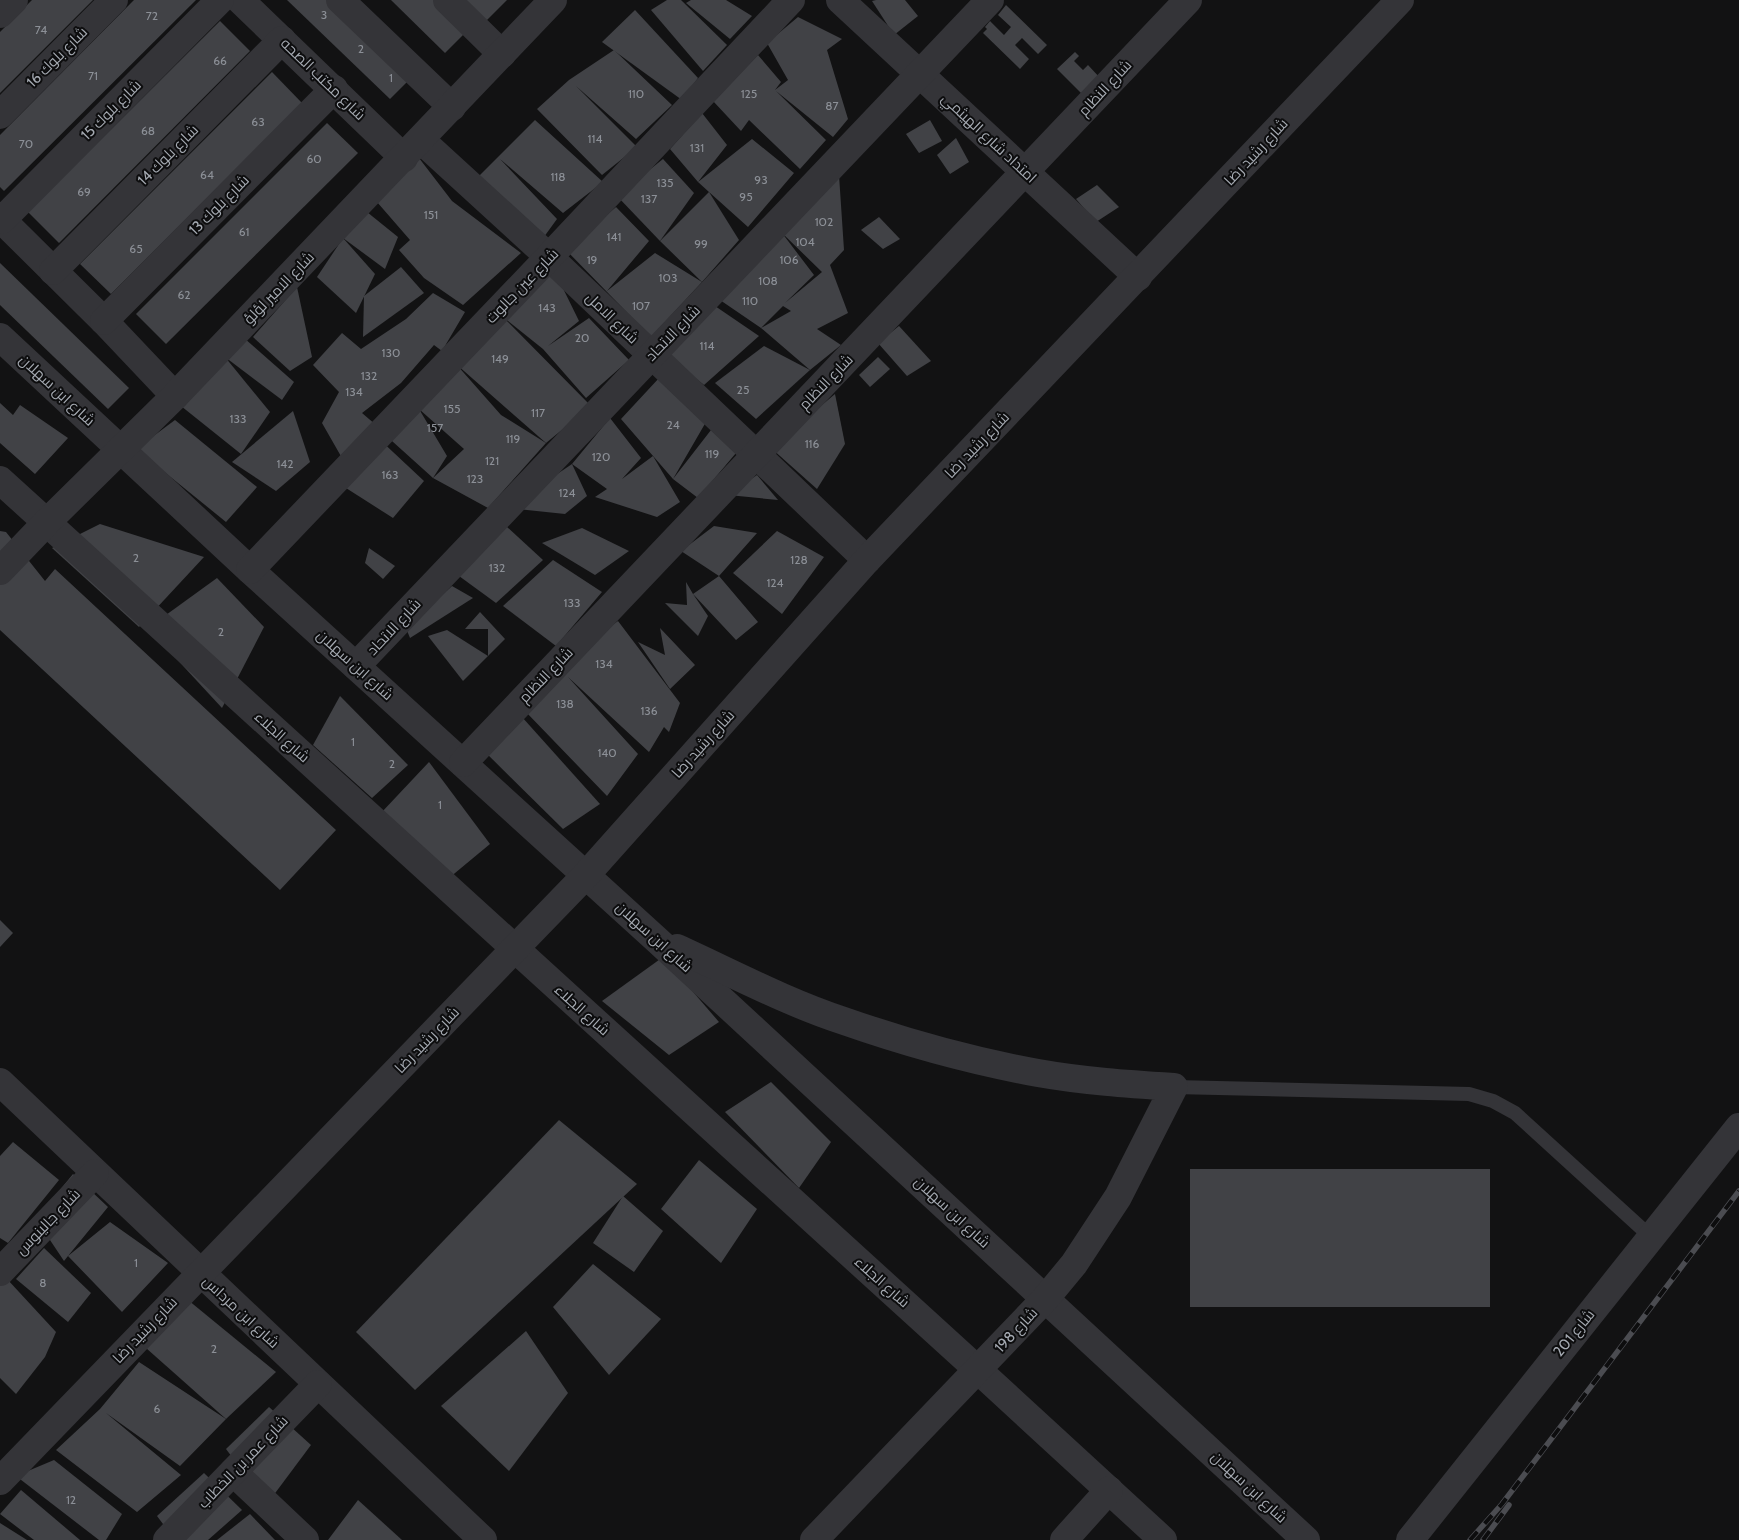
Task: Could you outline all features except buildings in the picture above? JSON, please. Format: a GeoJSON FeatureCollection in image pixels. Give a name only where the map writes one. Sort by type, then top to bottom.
{"type":"FeatureCollection","features":[{"type":"Feature","properties":{"kind":"street"},"geometry":{"type":"LineString","coordinates":[[0,14],[14,0]]}},
{"type":"Feature","properties":{"kind":"street","name":"شارع بلوك 16"},"geometry":{"type":"LineString","coordinates":[[0,115],[114,0]]}},
{"type":"Feature","properties":{"kind":"street","name":"شارع بلوك 15"},"geometry":{"type":"LineString","coordinates":[[1,219],[220,0]]}},
{"type":"Feature","properties":{"kind":"street","name":"شارع مكتب الصحه"},"geometry":{"type":"LineString","coordinates":[[240,0],[334,89],[413,149]]}},
{"type":"Feature","properties":{"kind":"street"},"geometry":{"type":"LineString","coordinates":[[340,0],[452,107]]}},
{"type":"Feature","properties":{"kind":"street"},"geometry":{"type":"LineString","coordinates":[[447,0],[502,54]]}},
{"type":"Feature","properties":{"kind":"street","name":"شارع عين جالوت"},"geometry":{"type":"LineString","coordinates":[[250,570],[549,258],[791,0]]}},
{"type":"Feature","properties":{"kind":"street","name":"امتداد شارع الهيثمي"},"geometry":{"type":"LineString","coordinates":[[840,0],[1138,276]]}},
{"type":"Feature","properties":{"kind":"street","name":"شارع الاتحاد"},"geometry":{"type":"LineString","coordinates":[[356,666],[990,0]]}},
{"type":"Feature","properties":{"kind":"street","name":"شارع النظام"},"geometry":{"type":"LineString","coordinates":[[463,763],[1188,0]]}},
{"type":"Feature","properties":{"kind":"street","name":"شارع رشيد رضا"},"geometry":{"type":"LineString","coordinates":[[0,1481],[586,875],[867,560],[1400,0]]}},
{"type":"Feature","properties":{"kind":"street","name":"شارع الامير لؤلؤ"},"geometry":{"type":"LineString","coordinates":[[0,572],[46,523],[175,396],[413,149],[548,2]]}},
{"type":"Feature","properties":{"kind":"street","name":"شارع بلوك 14"},"geometry":{"type":"LineString","coordinates":[[53,271],[282,40]]}},
{"type":"Feature","properties":{"kind":"street","name":"شارع بلوك 13"},"geometry":{"type":"LineString","coordinates":[[104,321],[334,89]]}},
{"type":"Feature","properties":{"kind":"street","name":"شارع الامل"},"geometry":{"type":"LineString","coordinates":[[413,149],[549,258],[867,560]]}},
{"type":"Feature","properties":{"kind":"street"},"geometry":{"type":"LineString","coordinates":[[1,219],[104,321],[175,396]]}},
{"type":"Feature","properties":{"kind":"street","name":"شارع ابن سهلان"},"geometry":{"type":"LineString","coordinates":[[0,337],[250,570],[657,940],[1306,1540]]}},
{"type":"Feature","properties":{"kind":"street","name":"شارع الجلاء"},"geometry":{"type":"LineString","coordinates":[[0,480],[1163,1540]]}},
{"type":"Feature","properties":{"kind":"street"},"geometry":{"type":"LineString","coordinates":[[657,940],[779,996],[842,1021],[906,1042],[972,1059],[1039,1073],[1106,1082],[1174,1087]]}},
{"type":"Feature","properties":{"kind":"street","name":"شارع ابن مرداس"},"geometry":{"type":"LineString","coordinates":[[0,1082],[483,1540]]}},
{"type":"Feature","properties":{"kind":"street","name":"شارع 198"},"geometry":{"type":"LineString","coordinates":[[814,1540],[1046,1299],[1074,1264],[1107,1214],[1174,1087]]}},
{"type":"Feature","properties":{"kind":"street","name":"شارع 201"},"geometry":{"type":"LineString","coordinates":[[1410,1540],[1739,1127]]}},
{"type":"Feature","properties":{"kind":"street","name":"شارع جالينوس"},"geometry":{"type":"LineString","coordinates":[[2,1266],[95,1173]]}},
{"type":"Feature","properties":{"kind":"street","name":"شارع عمر بن الخطاب"},"geometry":{"type":"LineString","coordinates":[[168,1540],[318,1384]]}},
{"type":"Feature","properties":{"kind":"street"},"geometry":{"type":"LineString","coordinates":[[233,1472],[305,1540]]}},
{"type":"Feature","properties":{"kind":"street"},"geometry":{"type":"LineString","coordinates":[[1064,1540],[1109,1490]]}},
{"type":"Feature","properties":{"kind":"lane"},"geometry":{"type":"LineString","coordinates":[[1174,1087],[1469,1094],[1493,1101],[1515,1113],[1651,1237]]}},
{"type":"Feature","properties":{"kind":"railway"},"geometry":{"type":"LineString","coordinates":[[1470,1540],[1502,1504],[1739,1191]]}},
{"type":"Feature","properties":{"kind":"railway"},"geometry":{"type":"LineString","coordinates":[[1483,1540],[1509,1505]]}}]}
